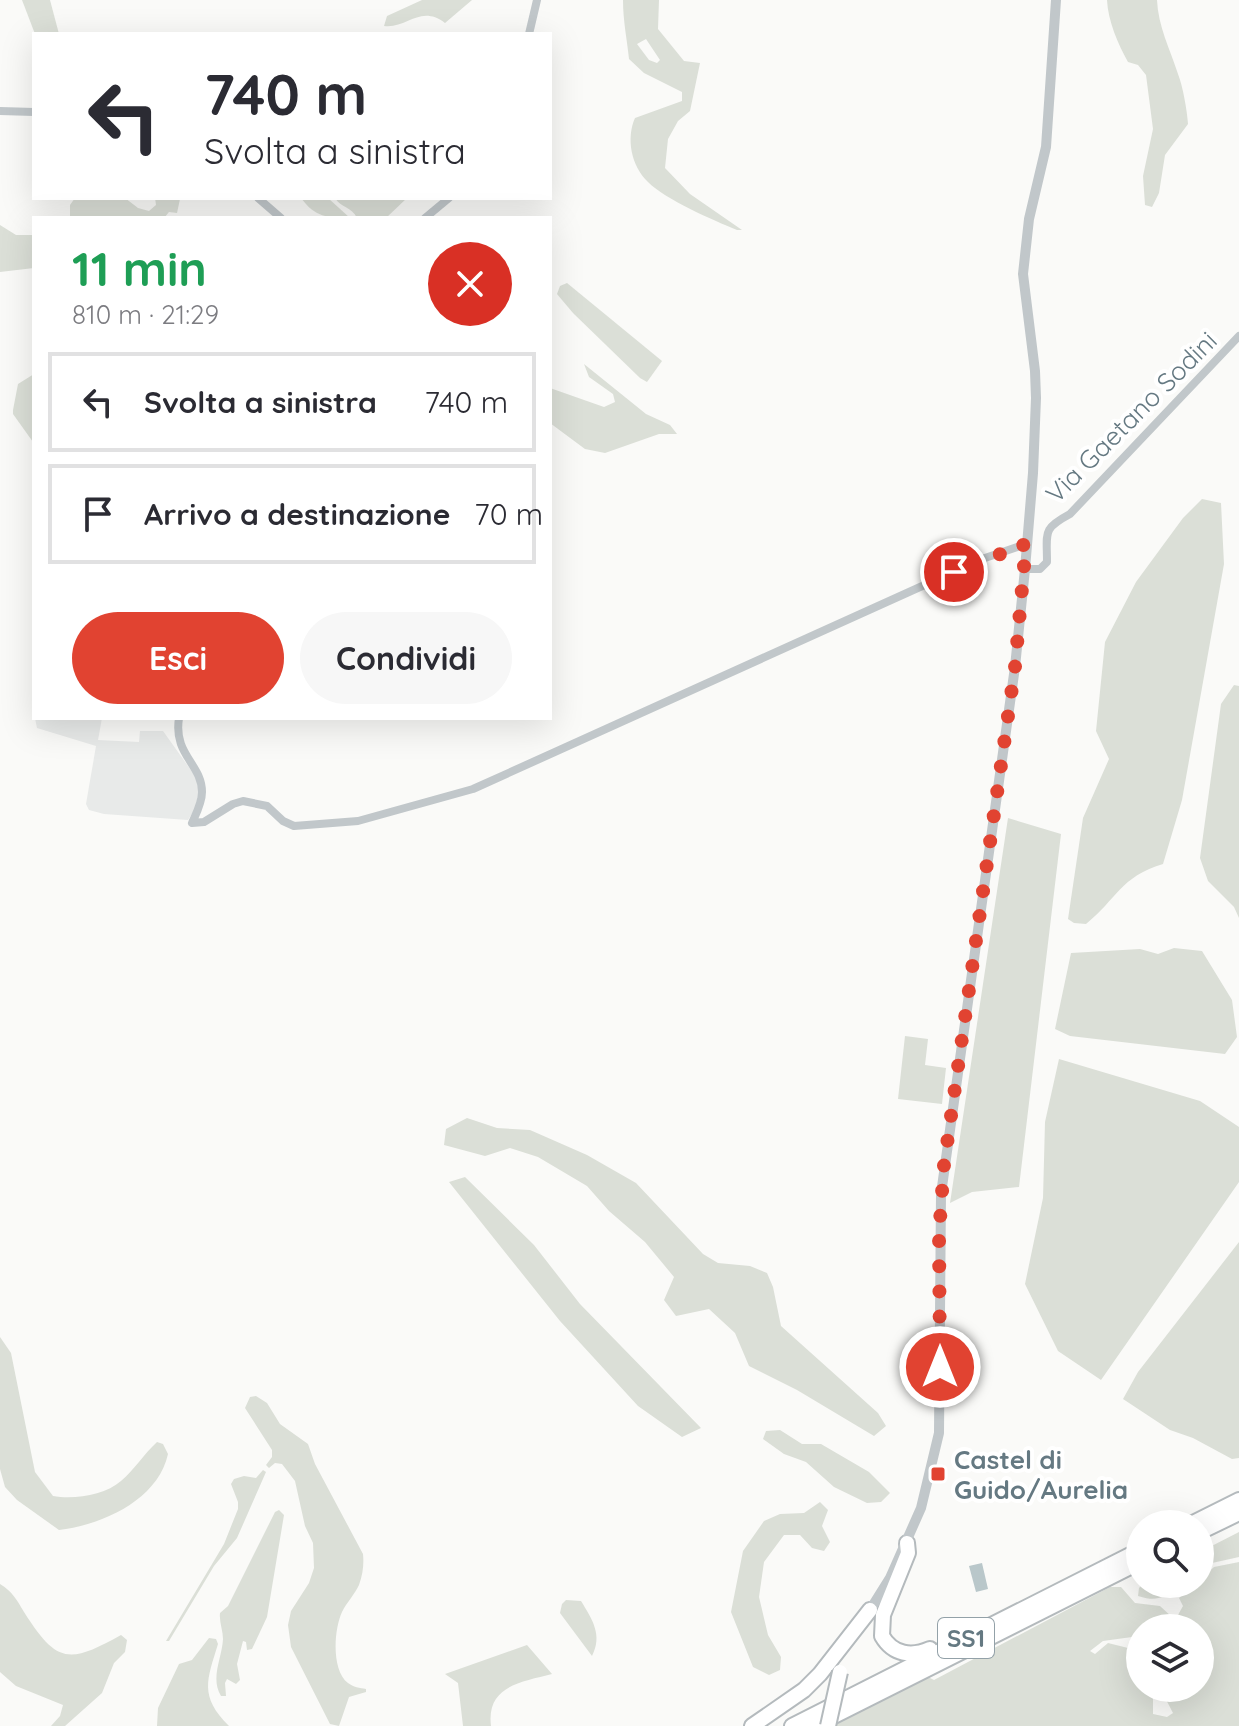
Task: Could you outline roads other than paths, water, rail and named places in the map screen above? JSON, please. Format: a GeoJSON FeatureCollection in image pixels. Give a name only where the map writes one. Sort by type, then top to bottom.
{"type":"FeatureCollection","features":[{"type":"Feature","properties":{"kind":"highway"},"geometry":{"type":"LineString","coordinates":[[1214,1512],[1239,1500]]}},
{"type":"Feature","properties":{"kind":"highway"},"geometry":{"type":"LineString","coordinates":[[1214,1525],[1239,1513]]}},
{"type":"Feature","properties":{"kind":"highway"},"geometry":{"type":"LineString","coordinates":[[907,1543],[908,1553],[881,1626],[886,1643],[892,1649],[908,1653],[926,1651],[1078,1575],[1090,1575]]}},
{"type":"Feature","properties":{"kind":"highway","name":"SS1"},"geometry":{"type":"LineString","coordinates":[[792,1726],[1126,1557]]}},
{"type":"Feature","properties":{"kind":"highway","name":"SS1"},"geometry":{"type":"LineString","coordinates":[[814,1726],[1126,1569]]}},
{"type":"Feature","properties":{"kind":"highway"},"geometry":{"type":"LineString","coordinates":[[828,1726],[840,1672],[851,1642],[870,1610]]}},
{"type":"Feature","properties":{"kind":"highway"},"geometry":{"type":"LineString","coordinates":[[752,1726],[804,1690],[870,1610]]}},
{"type":"Feature","properties":{"kind":"street"},"geometry":{"type":"LineString","coordinates":[[529,32],[537,0]]}},
{"type":"Feature","properties":{"kind":"street"},"geometry":{"type":"LineString","coordinates":[[870,1610],[907,1543],[921,1508],[939,1433],[939,1234],[944,1165],[1015,667],[1025,569],[1036,398],[1023,274],[1027,232],[1046,147],[1056,0]]}},
{"type":"Feature","properties":{"kind":"street"},"geometry":{"type":"LineString","coordinates":[[0,111],[32,112]]}},
{"type":"Feature","properties":{"kind":"street"},"geometry":{"type":"LineString","coordinates":[[260,200],[279,216]]}},
{"type":"Feature","properties":{"kind":"street"},"geometry":{"type":"LineString","coordinates":[[427,216],[447,200]]}},
{"type":"Feature","properties":{"kind":"street","name":"Via Gaetano Sodini"},"geometry":{"type":"LineString","coordinates":[[1025,569],[1040,569],[1047,562],[1047,534],[1051,524],[1070,514],[1239,336]]}},
{"type":"Feature","properties":{"kind":"street"},"geometry":{"type":"LineString","coordinates":[[179,720],[181,747],[202,786],[201,799],[192,823],[204,822],[243,801],[267,806],[283,821],[294,826],[345,822],[473,789],[982,559],[1026,544]]}},
{"type":"Feature","properties":{"kind":"place","name":"Castel di Guido/Aurelia"},"geometry":{"type":"Point","coordinates":[938,1474]}}]}
